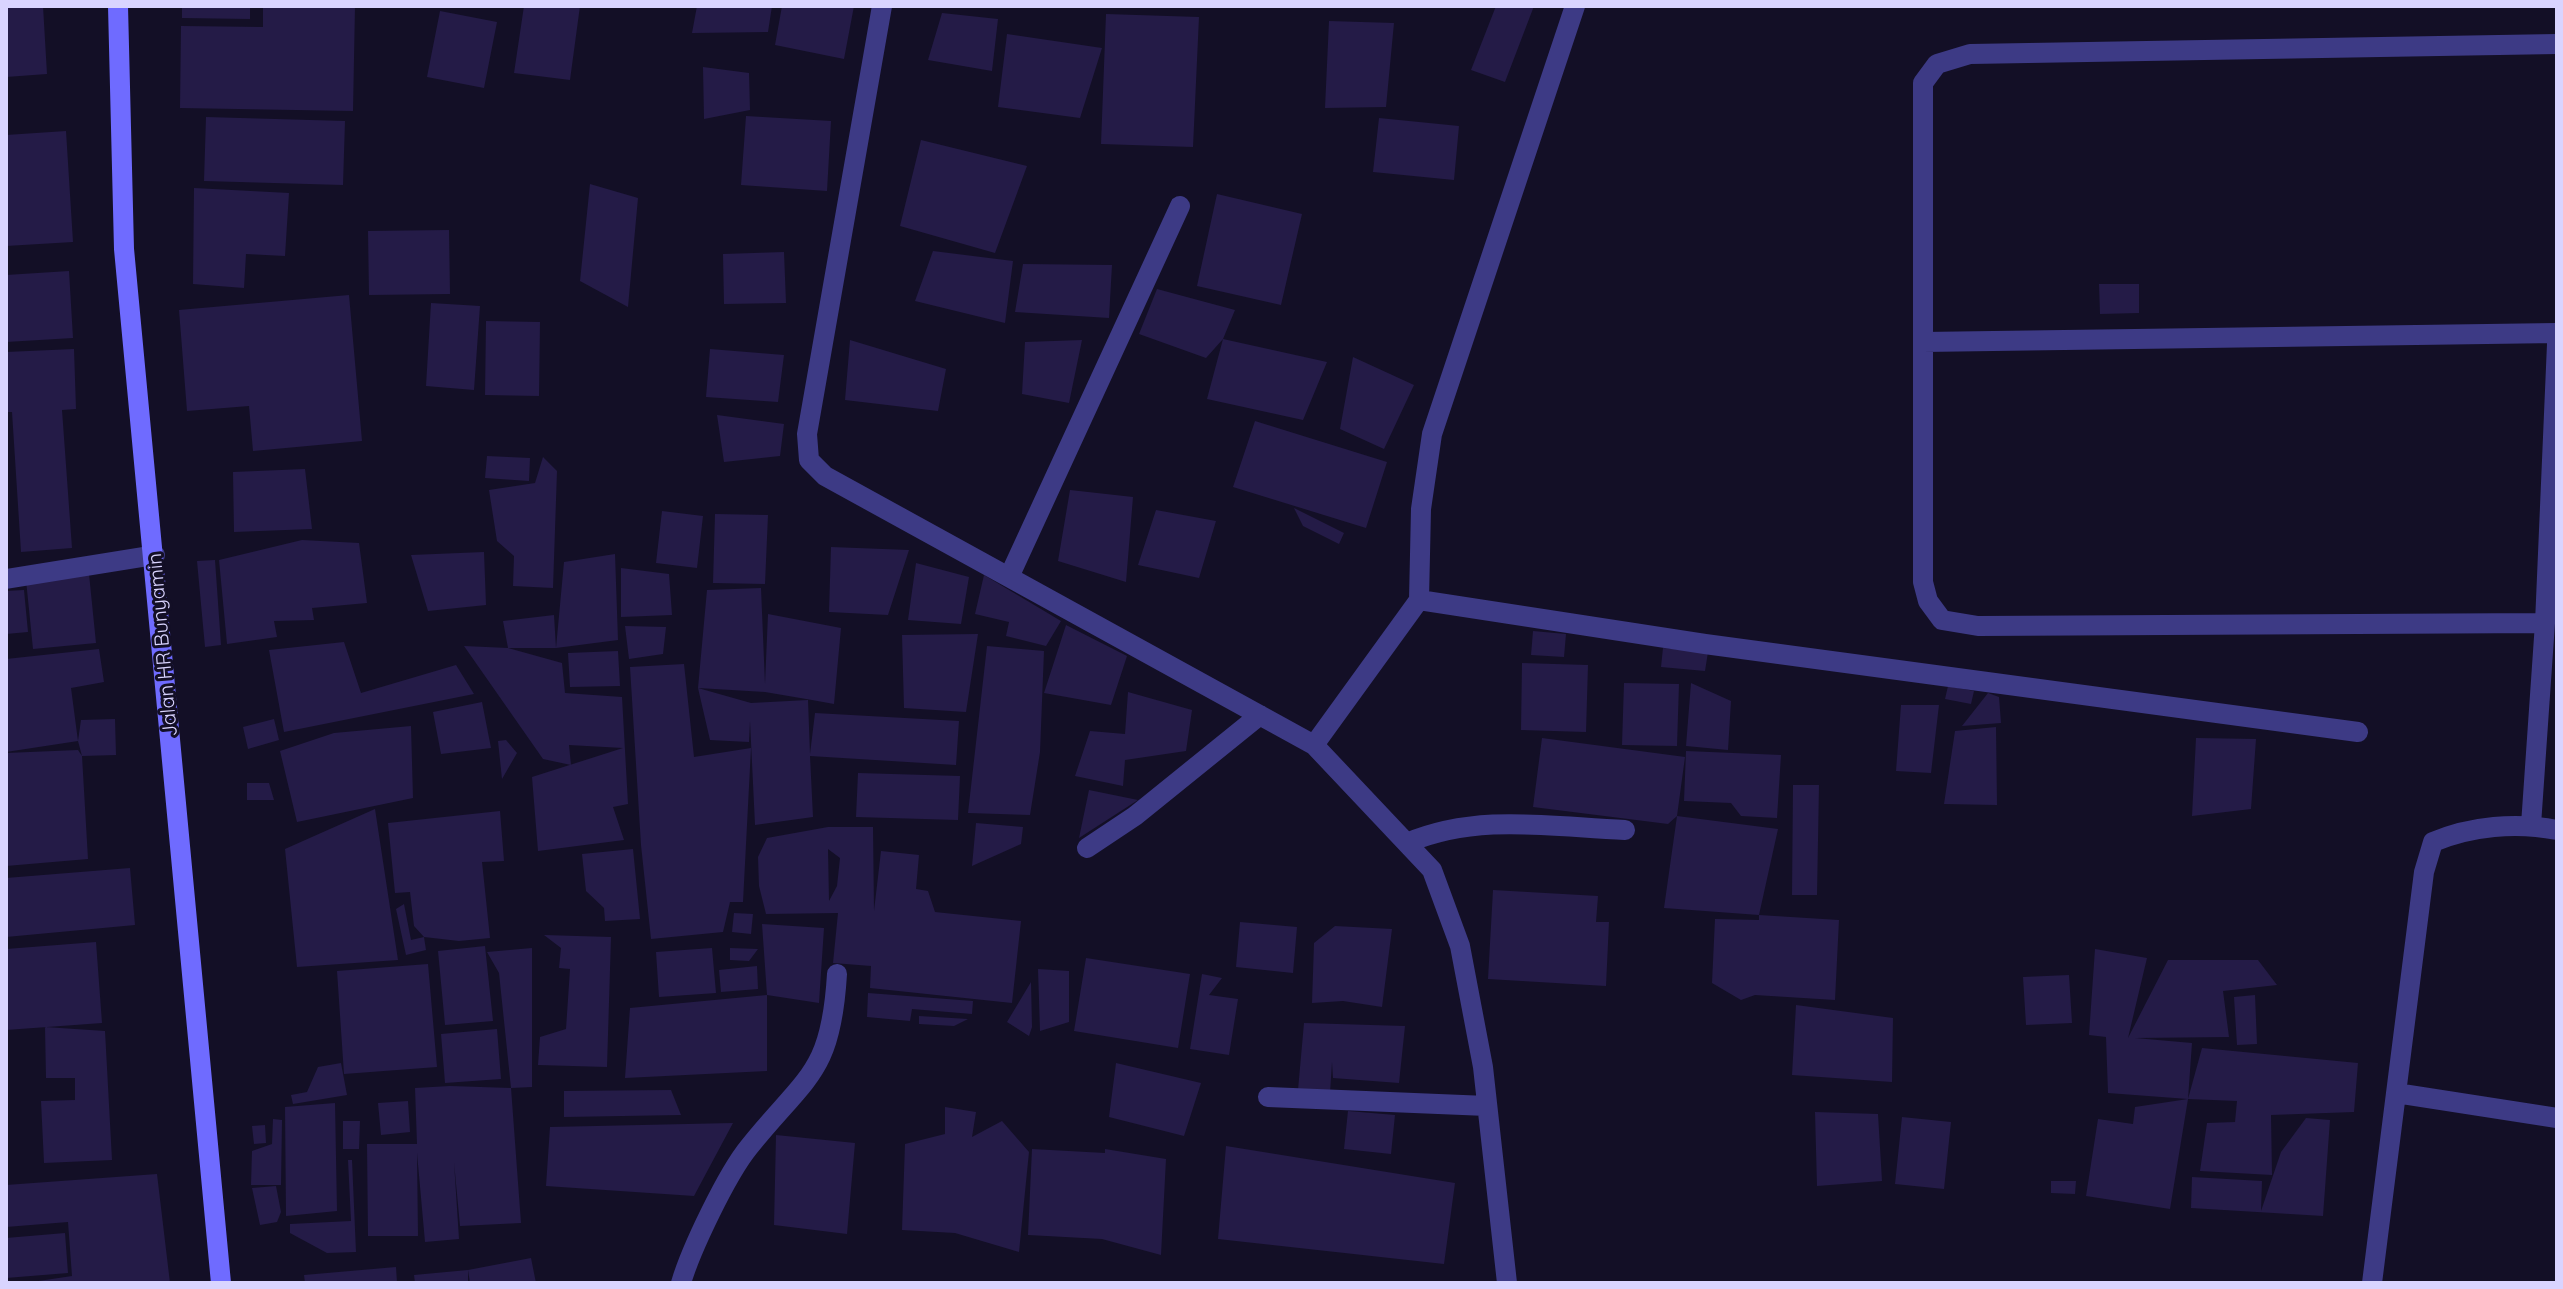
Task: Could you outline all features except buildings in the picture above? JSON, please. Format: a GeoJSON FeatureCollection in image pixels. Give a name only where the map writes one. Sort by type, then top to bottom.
{"type":"FeatureCollection","features":[{"type":"Feature","properties":{"kind":"main road","name":"Jalan HR Bunyamin"},"geometry":{"type":"LineString","coordinates":[[118,6],[124,249],[221,1283]]}},
{"type":"Feature","properties":{"kind":"street"},"geometry":{"type":"LineString","coordinates":[[882,6],[807,434],[809,460],[825,476],[1314,745],[1432,870],[1460,946],[1487,1106],[1507,1283]]}},
{"type":"Feature","properties":{"kind":"street"},"geometry":{"type":"LineString","coordinates":[[1314,745],[1419,600],[1421,509],[1432,434],[1575,6]]}},
{"type":"Feature","properties":{"kind":"street"},"geometry":{"type":"LineString","coordinates":[[2545,623],[1978,626],[1942,620],[1928,601],[1923,582],[1923,83],[1937,64],[1970,54],[2557,44]]}},
{"type":"Feature","properties":{"kind":"street"},"geometry":{"type":"LineString","coordinates":[[1009,577],[1180,206]]}},
{"type":"Feature","properties":{"kind":"street"},"geometry":{"type":"LineString","coordinates":[[1923,342],[2557,333]]}},
{"type":"Feature","properties":{"kind":"street"},"geometry":{"type":"LineString","coordinates":[[2531,825],[2545,623],[2557,344]]}},
{"type":"Feature","properties":{"kind":"street"},"geometry":{"type":"LineString","coordinates":[[6,579],[155,555]]}},
{"type":"Feature","properties":{"kind":"street"},"geometry":{"type":"LineString","coordinates":[[1419,600],[1705,644],[2358,732]]}},
{"type":"Feature","properties":{"kind":"street"},"geometry":{"type":"LineString","coordinates":[[1087,848],[1135,816],[1260,715]]}},
{"type":"Feature","properties":{"kind":"street"},"geometry":{"type":"LineString","coordinates":[[1407,843],[1432,832],[1510,822],[1625,830]]}},
{"type":"Feature","properties":{"kind":"street"},"geometry":{"type":"LineString","coordinates":[[2372,1283],[2424,872],[2433,842],[2459,831],[2531,825],[2557,830]]}},
{"type":"Feature","properties":{"kind":"street"},"geometry":{"type":"LineString","coordinates":[[681,1283],[690,1255],[747,1149],[805,1085],[821,1062],[835,1018],[837,974]]}},
{"type":"Feature","properties":{"kind":"street"},"geometry":{"type":"LineString","coordinates":[[2396,1093],[2557,1118]]}},
{"type":"Feature","properties":{"kind":"street"},"geometry":{"type":"LineString","coordinates":[[1268,1097],[1487,1106]]}}]}
